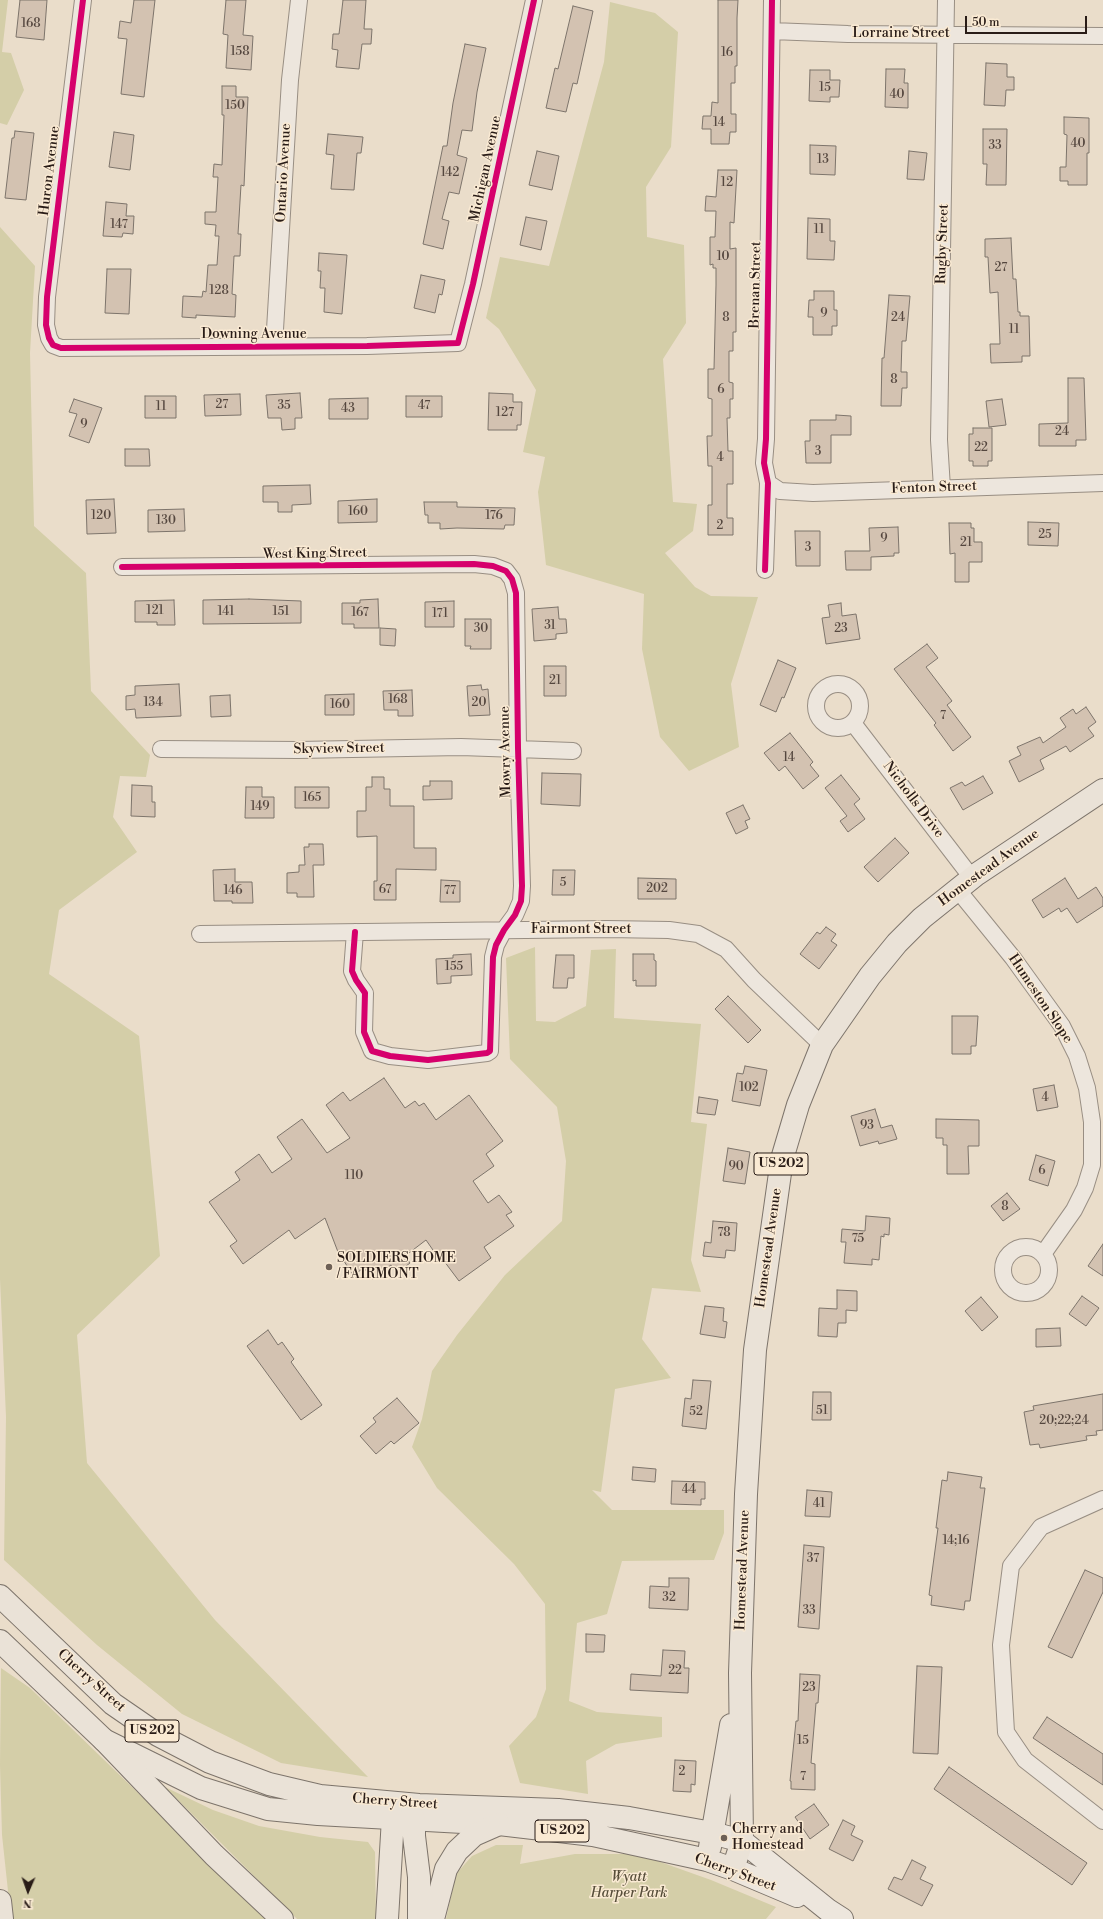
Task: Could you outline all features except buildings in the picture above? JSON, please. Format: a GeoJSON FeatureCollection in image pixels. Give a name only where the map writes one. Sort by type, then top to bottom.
{"type":"FeatureCollection","features":[{"type":"Feature","properties":{"kind":"main road","name":"Homestead Avenue"},"geometry":{"type":"LineString","coordinates":[[733,1869],[742,1842],[740,1673],[746,1494],[755,1350],[768,1249],[782,1160],[798,1105],[822,1045],[870,976],[897,943],[922,918],[964,883],[1102,792]]}},
{"type":"Feature","properties":{"kind":"main road","name":"Cherry Street"},"geometry":{"type":"LineString","coordinates":[[0,1596],[113,1704],[158,1735],[210,1762],[269,1784],[320,1796],[393,1810],[593,1835],[707,1860],[733,1869]]}},
{"type":"Feature","properties":{"kind":"main road","name":"Cherry Street"},"geometry":{"type":"LineString","coordinates":[[0,1641],[104,1740],[201,1788],[268,1809],[318,1814],[393,1810]]}},
{"type":"Feature","properties":{"kind":"main road","name":"Homestead Avenue"},"geometry":{"type":"LineString","coordinates":[[707,1860],[740,1673]]}},
{"type":"Feature","properties":{"kind":"main road"},"geometry":{"type":"LineString","coordinates":[[104,1740],[214,1855],[282,1919]]}},
{"type":"Feature","properties":{"kind":"main road"},"geometry":{"type":"LineString","coordinates":[[387,1919],[393,1810]]}},
{"type":"Feature","properties":{"kind":"main road","name":"Cherry Street"},"geometry":{"type":"LineString","coordinates":[[417,1812],[558,1810],[629,1818],[712,1833]]}},
{"type":"Feature","properties":{"kind":"main road"},"geometry":{"type":"LineString","coordinates":[[417,1812],[414,1836],[419,1877],[419,1919]]}},
{"type":"Feature","properties":{"kind":"main road"},"geometry":{"type":"LineString","coordinates":[[433,1919],[446,1869],[457,1851],[474,1835],[499,1824]]}},
{"type":"Feature","properties":{"kind":"main road"},"geometry":{"type":"LineString","coordinates":[[0,1901],[2,1919]]}},
{"type":"Feature","properties":{"kind":"street","name":"Huron Avenue"},"geometry":{"type":"LineString","coordinates":[[52,343],[46,325],[47,297],[83,0]]}},
{"type":"Feature","properties":{"kind":"street","name":"Ontario Avenue"},"geometry":{"type":"LineString","coordinates":[[274,346],[290,80],[299,0]]}},
{"type":"Feature","properties":{"kind":"street","name":"Michigan Avenue"},"geometry":{"type":"LineString","coordinates":[[458,343],[473,284],[534,0]]}},
{"type":"Feature","properties":{"kind":"street","name":"Brenan Street"},"geometry":{"type":"LineString","coordinates":[[765,570],[768,483],[764,463],[766,439],[772,0]]}},
{"type":"Feature","properties":{"kind":"street","name":"Rugby Street"},"geometry":{"type":"LineString","coordinates":[[942,488],[939,433],[946,0]]}},
{"type":"Feature","properties":{"kind":"street","name":"Lorraine Street"},"geometry":{"type":"LineString","coordinates":[[772,30],[848,34],[1103,36]]}},
{"type":"Feature","properties":{"kind":"street","name":"Downing Avenue"},"geometry":{"type":"LineString","coordinates":[[52,343],[61,348],[75,349],[458,343]]}},
{"type":"Feature","properties":{"kind":"street","name":"Fenton Street"},"geometry":{"type":"LineString","coordinates":[[768,483],[780,491],[797,493],[1103,483]]}},
{"type":"Feature","properties":{"kind":"street","name":"West King Street"},"geometry":{"type":"LineString","coordinates":[[122,567],[474,564],[493,566],[507,571]]}},
{"type":"Feature","properties":{"kind":"street","name":"Mowry Avenue"},"geometry":{"type":"LineString","coordinates":[[355,932],[352,971],[365,993],[364,1032],[372,1051],[390,1056],[428,1060],[486,1053],[490,1051],[493,957],[496,945],[504,930],[516,915],[521,901],[522,886],[516,593],[512,579],[507,571]]}},
{"type":"Feature","properties":{"kind":"street","name":"Nicholls Drive"},"geometry":{"type":"LineString","coordinates":[[853,723],[964,883]]}},
{"type":"Feature","properties":{"kind":"street","name":"Skyview Street"},"geometry":{"type":"LineString","coordinates":[[161,749],[518,748],[573,751]]}},
{"type":"Feature","properties":{"kind":"street","name":"Humeston Slope"},"geometry":{"type":"LineString","coordinates":[[964,883],[1013,958],[1070,1040],[1082,1072],[1090,1105],[1097,1165],[1074,1210],[1043,1254]]}},
{"type":"Feature","properties":{"kind":"street","name":"Fairmont Street"},"geometry":{"type":"LineString","coordinates":[[200,934],[608,929],[669,930],[698,934],[726,949],[754,980],[822,1045]]}},
{"type":"Feature","properties":{"kind":"street"},"geometry":{"type":"LineString","coordinates":[[1103,1499],[1041,1527],[1011,1566],[1001,1645],[1006,1732],[1025,1760],[1103,1821]]}},
{"type":"Feature","properties":{"kind":"street","name":"Cherry Street"},"geometry":{"type":"LineString","coordinates":[[712,1833],[742,1842],[835,1914]]}},
{"type":"Feature","properties":{"kind":"street","name":"Cherry Street"},"geometry":{"type":"LineString","coordinates":[[733,1869],[835,1914]]}},
{"type":"Feature","properties":{"kind":"green space"},"geometry":{"type":"Polygon","coordinates":[[[0,0],[8,0],[2,52],[11,53],[24,90],[7,125],[0,123],[0,0]]]}},
{"type":"Feature","properties":{"kind":"green space"},"geometry":{"type":"Polygon","coordinates":[[[610,2],[655,13],[678,32],[671,147],[646,187],[647,237],[684,245],[686,323],[663,359],[673,502],[697,504],[693,531],[665,553],[695,587],[711,596],[758,597],[731,684],[739,747],[689,771],[660,737],[642,649],[644,594],[546,565],[538,492],[545,457],[523,452],[536,390],[499,329],[486,318],[500,257],[549,266],[604,62],[610,2]]]}},
{"type":"Feature","properties":{"kind":"green space"},"geometry":{"type":"Polygon","coordinates":[[[0,227],[35,266],[30,353],[34,526],[86,573],[91,691],[150,755],[146,777],[120,776],[113,817],[137,852],[59,910],[49,974],[139,1036],[160,1256],[77,1335],[87,1463],[215,1620],[368,1777],[281,1763],[182,1714],[97,1645],[4,1560],[6,1417],[0,1279],[0,227]]]}},
{"type":"Feature","properties":{"kind":"green space"},"geometry":{"type":"Polygon","coordinates":[[[535,947],[536,1021],[555,1022],[586,1006],[591,950],[616,949],[614,1018],[701,1024],[691,1122],[707,1124],[691,1260],[701,1292],[652,1288],[642,1339],[671,1378],[615,1389],[601,1492],[592,1490],[612,1510],[724,1510],[724,1533],[714,1560],[622,1561],[607,1614],[577,1623],[569,1701],[597,1712],[662,1717],[662,1737],[616,1744],[586,1761],[588,1794],[520,1783],[509,1746],[536,1717],[546,1689],[545,1604],[514,1564],[437,1488],[412,1447],[422,1419],[432,1371],[457,1335],[505,1275],[562,1221],[566,1161],[557,1107],[510,1059],[506,958],[535,947]]]}},
{"type":"Feature","properties":{"kind":"green space"},"geometry":{"type":"Polygon","coordinates":[[[1,1668],[30,1688],[268,1919],[11,1919],[2,1835],[0,1765],[1,1668]]]}},
{"type":"Feature","properties":{"kind":"green space"},"geometry":{"type":"Polygon","coordinates":[[[165,1787],[213,1810],[259,1826],[320,1837],[368,1842],[375,1852],[376,1919],[297,1919],[165,1787]]]}},
{"type":"Feature","properties":{"kind":"green space","name":"Wyatt Harper Park"},"geometry":{"type":"Polygon","coordinates":[[[496,1845],[523,1845],[520,1864],[575,1854],[638,1854],[711,1880],[776,1907],[766,1919],[446,1919],[456,1874],[472,1856],[496,1845]]]}},
{"type":"Feature","properties":{"kind":"cycle path"},"geometry":{"type":"LineString","coordinates":[[83,0],[47,297],[46,325],[49,338],[53,345],[61,348],[367,346],[458,343],[473,284],[534,0]]}},
{"type":"Feature","properties":{"kind":"cycle path"},"geometry":{"type":"LineString","coordinates":[[765,570],[768,483],[764,463],[766,439],[772,0]]}},
{"type":"Feature","properties":{"kind":"cycle path"},"geometry":{"type":"LineString","coordinates":[[122,567],[474,564],[493,566],[506,571],[512,579],[516,593],[522,886],[521,901],[515,915],[504,930],[496,945],[493,957],[490,1051],[487,1053],[428,1060],[390,1056],[372,1051],[364,1032],[365,993],[352,971],[355,932]]}},
{"type":"Feature","properties":{"kind":"place","name":"SOLDIERS HOME / FAIRMONT"},"geometry":{"type":"Point","coordinates":[329,1267]}},
{"type":"Feature","properties":{"kind":"place","name":"Cherry and Homestead"},"geometry":{"type":"Point","coordinates":[724,1838]}}]}
